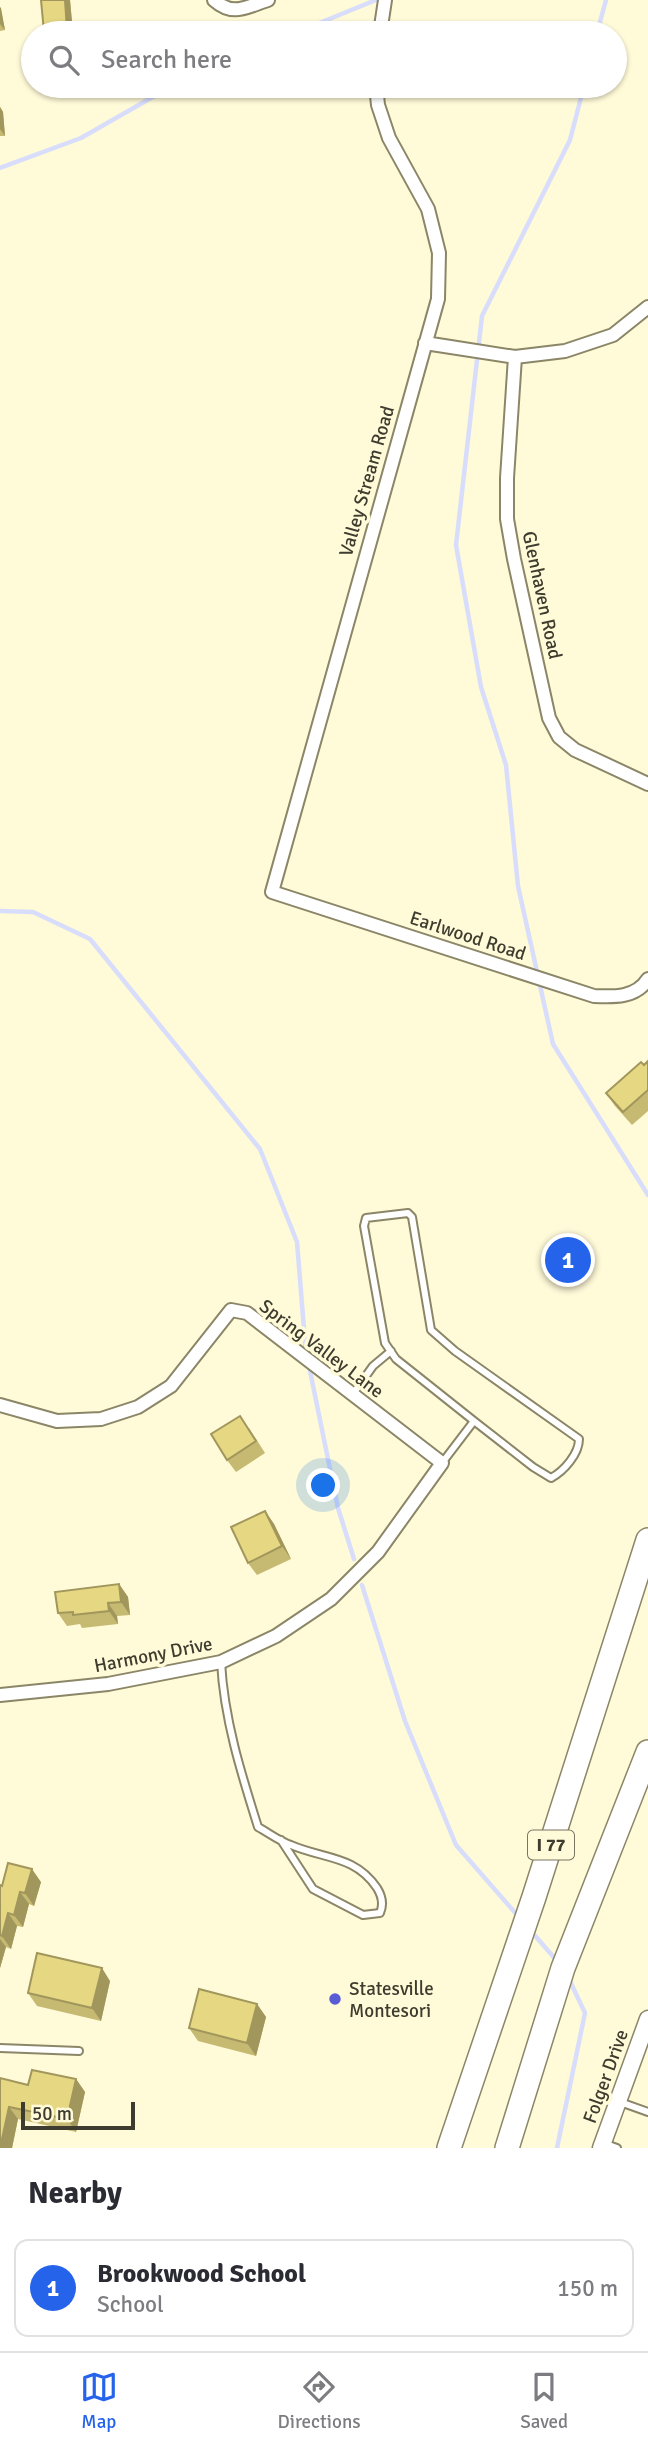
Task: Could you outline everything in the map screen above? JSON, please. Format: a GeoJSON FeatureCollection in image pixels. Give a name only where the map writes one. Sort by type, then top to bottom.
{"type":"FeatureCollection","features":[{"type":"Feature","properties":{"kind":"highway","name":"I 77"},"geometry":{"type":"LineString","coordinates":[[449,2148],[534,1897],[648,1540]]}},
{"type":"Feature","properties":{"kind":"highway"},"geometry":{"type":"LineString","coordinates":[[507,2148],[563,1968],[648,1752]]}},
{"type":"Feature","properties":{"kind":"street"},"geometry":{"type":"LineString","coordinates":[[214,0],[225,9],[239,10],[268,0]]}},
{"type":"Feature","properties":{"kind":"street"},"geometry":{"type":"LineString","coordinates":[[382,21],[385,0]]}},
{"type":"Feature","properties":{"kind":"street","name":"Valley Stream Road"},"geometry":{"type":"LineString","coordinates":[[272,892],[438,299],[439,253],[428,209],[388,138],[377,98]]}},
{"type":"Feature","properties":{"kind":"street"},"geometry":{"type":"LineString","coordinates":[[425,343],[515,357],[565,351],[613,335],[648,307]]}},
{"type":"Feature","properties":{"kind":"street","name":"Glenhaven Road"},"geometry":{"type":"LineString","coordinates":[[515,357],[507,478],[508,519],[514,559],[550,718],[559,737],[576,750],[648,784]]}},
{"type":"Feature","properties":{"kind":"street","name":"Earlwood Road"},"geometry":{"type":"LineString","coordinates":[[272,892],[594,996],[620,998],[643,986],[648,979]]}},
{"type":"Feature","properties":{"kind":"street","name":"Spring Valley Lane"},"geometry":{"type":"LineString","coordinates":[[0,1405],[57,1421],[101,1419],[138,1408],[171,1386],[231,1310],[247,1314],[442,1463]]}},
{"type":"Feature","properties":{"kind":"street","name":"Harmony Drive"},"geometry":{"type":"LineString","coordinates":[[0,1695],[108,1684],[220,1662],[276,1636],[331,1599],[378,1552],[442,1463]]}},
{"type":"Feature","properties":{"kind":"street","name":"Folger Drive"},"geometry":{"type":"LineString","coordinates":[[607,2146],[618,2101],[648,2019]]}},
{"type":"Feature","properties":{"kind":"lane"},"geometry":{"type":"LineString","coordinates":[[408,1213],[412,1217],[431,1330],[455,1351],[579,1439],[579,1447],[560,1473],[551,1478],[474,1420],[396,1359],[385,1343],[364,1226],[366,1218],[408,1213]]}},
{"type":"Feature","properties":{"kind":"lane"},"geometry":{"type":"LineString","coordinates":[[353,1395],[373,1366],[391,1351]]}},
{"type":"Feature","properties":{"kind":"lane"},"geometry":{"type":"LineString","coordinates":[[442,1463],[474,1420]]}},
{"type":"Feature","properties":{"kind":"lane"},"geometry":{"type":"LineString","coordinates":[[220,1662],[225,1706],[237,1758],[258,1827],[304,1850],[341,1860],[365,1874],[383,1901],[380,1913],[363,1915],[313,1889],[281,1840]]}},
{"type":"Feature","properties":{"kind":"lane"},"geometry":{"type":"LineString","coordinates":[[0,2048],[79,2051]]}},
{"type":"Feature","properties":{"kind":"lane"},"geometry":{"type":"LineString","coordinates":[[618,2101],[648,2112]]}},
{"type":"Feature","properties":{"kind":"building"},"geometry":{"type":"Polygon","coordinates":[[[41,0],[65,0],[66,21],[43,21],[41,0]]]}},
{"type":"Feature","properties":{"kind":"building"},"geometry":{"type":"Polygon","coordinates":[[[648,1061],[648,1090],[623,1112],[606,1093],[641,1062],[644,1065],[648,1061]]]}},
{"type":"Feature","properties":{"kind":"building"},"geometry":{"type":"Polygon","coordinates":[[[240,1416],[256,1441],[227,1460],[211,1434],[240,1416]]]}},
{"type":"Feature","properties":{"kind":"building"},"geometry":{"type":"Polygon","coordinates":[[[265,1511],[282,1546],[248,1563],[231,1527],[265,1511]]]}},
{"type":"Feature","properties":{"kind":"building"},"geometry":{"type":"Polygon","coordinates":[[[119,1584],[121,1602],[108,1603],[109,1611],[73,1615],[73,1612],[58,1613],[55,1592],[119,1584]]]}},
{"type":"Feature","properties":{"kind":"building"},"geometry":{"type":"Polygon","coordinates":[[[8,1863],[32,1869],[25,1893],[20,1892],[14,1915],[8,1913],[2,1936],[0,1885],[2,1886],[8,1863]]]}},
{"type":"Feature","properties":{"kind":"building"},"geometry":{"type":"Polygon","coordinates":[[[37,1953],[102,1968],[92,2008],[28,1993],[37,1953]]]}},
{"type":"Feature","properties":{"kind":"building"},"geometry":{"type":"Polygon","coordinates":[[[199,1989],[257,2004],[247,2043],[189,2028],[199,1989]]]}},
{"type":"Feature","properties":{"kind":"building"},"geometry":{"type":"Polygon","coordinates":[[[32,2070],[76,2079],[67,2119],[9,2107],[0,2148],[0,2078],[28,2085],[32,2070]]]}},
{"type":"Feature","properties":{"kind":"waterway"},"geometry":{"type":"LineString","coordinates":[[324,21],[376,0]]}},
{"type":"Feature","properties":{"kind":"waterway"},"geometry":{"type":"LineString","coordinates":[[600,21],[606,0]]}},
{"type":"Feature","properties":{"kind":"waterway"},"geometry":{"type":"LineString","coordinates":[[0,168],[81,138],[151,98]]}},
{"type":"Feature","properties":{"kind":"waterway"},"geometry":{"type":"LineString","coordinates":[[581,98],[570,140],[482,316],[456,545],[481,687],[506,765],[518,886],[553,1044],[648,1195]]}},
{"type":"Feature","properties":{"kind":"waterway"},"geometry":{"type":"LineString","coordinates":[[0,911],[33,912],[90,939],[260,1149],[297,1242],[306,1354]]}},
{"type":"Feature","properties":{"kind":"waterway"},"geometry":{"type":"LineString","coordinates":[[309,1366],[338,1508],[354,1559]]}},
{"type":"Feature","properties":{"kind":"waterway"},"geometry":{"type":"LineString","coordinates":[[362,1585],[405,1721],[456,1845],[518,1916]]}},
{"type":"Feature","properties":{"kind":"waterway"},"geometry":{"type":"LineString","coordinates":[[531,1931],[557,1961]]}},
{"type":"Feature","properties":{"kind":"waterway"},"geometry":{"type":"LineString","coordinates":[[557,2148],[585,2013],[568,1977]]}},
{"type":"Feature","properties":{"kind":"place","name":"Brookwood School"},"geometry":{"type":"Point","coordinates":[568,1260]}},
{"type":"Feature","properties":{"kind":"place","name":"Statesville Montesori"},"geometry":{"type":"Point","coordinates":[335,1999]}}]}
